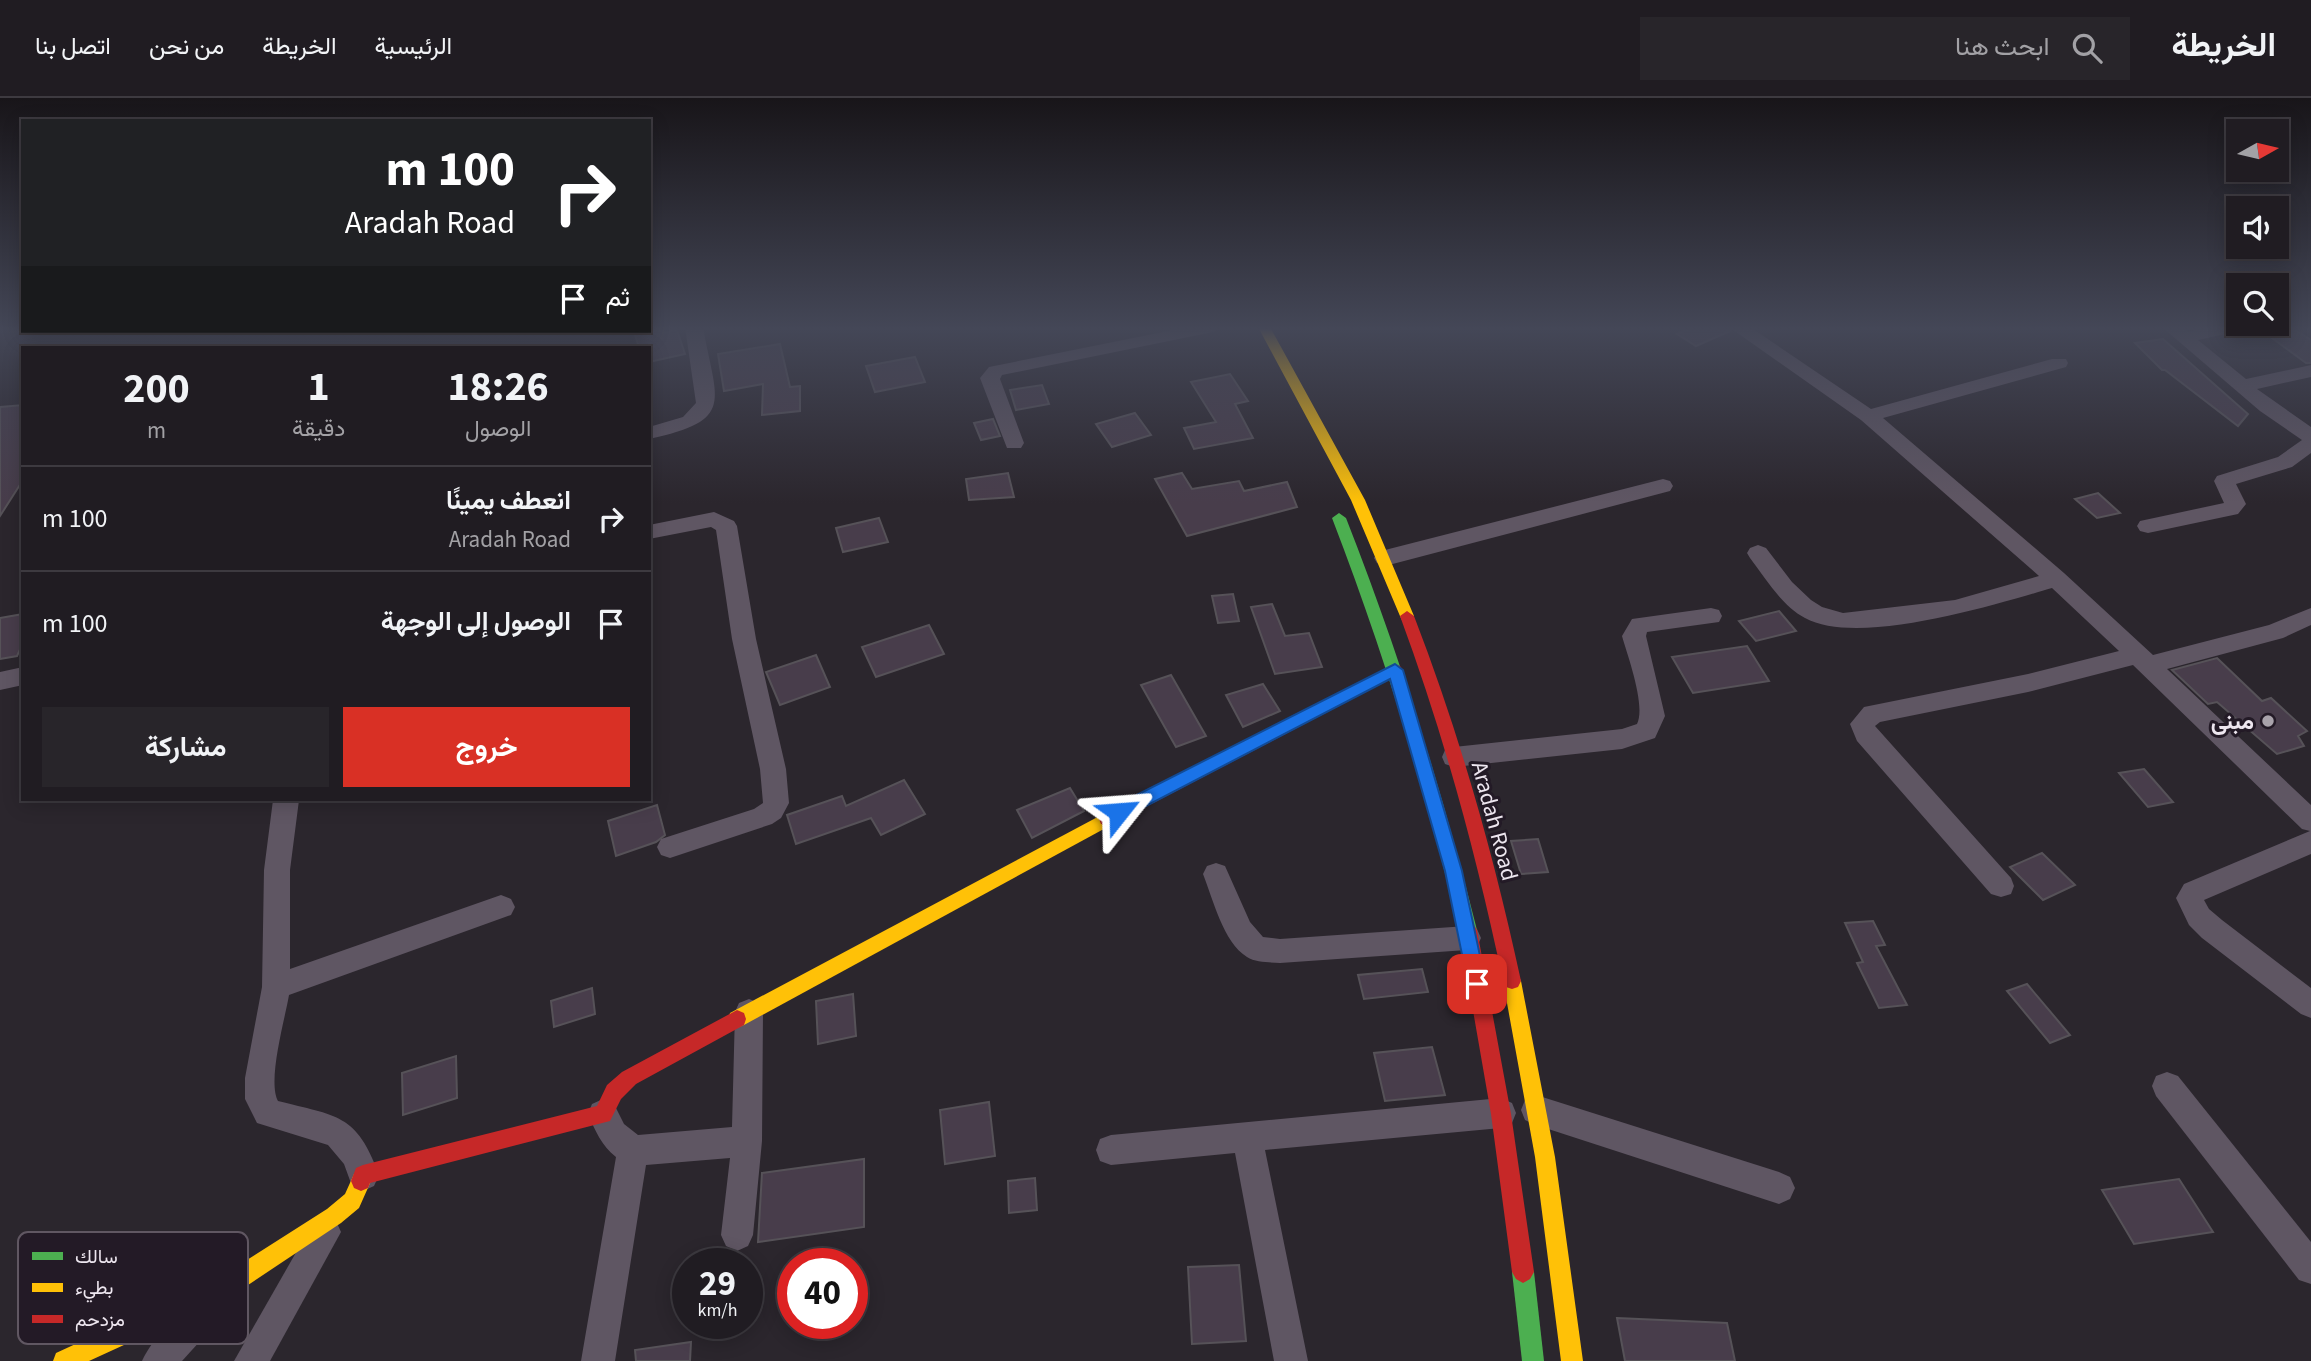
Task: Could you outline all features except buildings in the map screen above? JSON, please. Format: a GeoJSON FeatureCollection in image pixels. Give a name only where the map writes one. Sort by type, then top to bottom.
{"type":"FeatureCollection","features":[{"type":"Feature","properties":{"kind":"main road","name":"Aradah Road"},"geometry":{"type":"LineString","coordinates":[[1297,386],[1330,444],[1385,558],[1454,757],[1490,888],[1536,1110],[1550,1189],[1572,1361]]}},
{"type":"Feature","properties":{"kind":"main road"},"geometry":{"type":"LineString","coordinates":[[1333,504],[1395,670],[1451,859],[1501,1112],[1534,1361]]}},
{"type":"Feature","properties":{"kind":"main road"},"geometry":{"type":"LineString","coordinates":[[248,1272],[334,1216],[352,1201],[363,1175],[603,1114],[614,1092],[629,1078],[1166,787],[1395,670]]}},
{"type":"Feature","properties":{"kind":"main road"},"geometry":{"type":"LineString","coordinates":[[64,1361],[101,1344]]}},
{"type":"Feature","properties":{"kind":"street"},"geometry":{"type":"LineString","coordinates":[[651,432],[693,421],[703,414],[706,403],[703,386]]}},
{"type":"Feature","properties":{"kind":"street"},"geometry":{"type":"LineString","coordinates":[[993,386],[1014,443]]}},
{"type":"Feature","properties":{"kind":"street"},"geometry":{"type":"LineString","coordinates":[[1824,386],[1868,416],[2056,579],[2311,821]]}},
{"type":"Feature","properties":{"kind":"street"},"geometry":{"type":"LineString","coordinates":[[1868,416],[1976,386]]}},
{"type":"Feature","properties":{"kind":"street"},"geometry":{"type":"LineString","coordinates":[[2242,386],[2311,436]]}},
{"type":"Feature","properties":{"kind":"street"},"geometry":{"type":"LineString","coordinates":[[2148,526],[2231,509],[2235,504],[2224,481],[2285,462],[2311,443]]}},
{"type":"Feature","properties":{"kind":"street"},"geometry":{"type":"LineString","coordinates":[[1385,558],[1663,486]]}},
{"type":"Feature","properties":{"kind":"street"},"geometry":{"type":"LineString","coordinates":[[651,531],[713,519],[726,526],[744,639],[773,769],[776,795],[772,811],[763,817],[670,847]]}},
{"type":"Feature","properties":{"kind":"street"},"geometry":{"type":"LineString","coordinates":[[1758,553],[1811,614],[1843,621],[1955,608],[2056,579]]}},
{"type":"Feature","properties":{"kind":"street"},"geometry":{"type":"LineString","coordinates":[[1454,757],[1622,739],[1646,731],[1653,716],[1634,636],[1640,625],[1711,616]]}},
{"type":"Feature","properties":{"kind":"street"},"geometry":{"type":"LineString","coordinates":[[2001,886],[1866,734],[1862,724],[1865,719],[1873,714],[2275,632],[2311,616]]}},
{"type":"Feature","properties":{"kind":"street"},"geometry":{"type":"LineString","coordinates":[[0,681],[21,676]]}},
{"type":"Feature","properties":{"kind":"street"},"geometry":{"type":"LineString","coordinates":[[286,801],[277,870],[276,987],[260,1078],[260,1099],[268,1113],[332,1128],[353,1147],[363,1175]]}},
{"type":"Feature","properties":{"kind":"street"},"geometry":{"type":"LineString","coordinates":[[2311,842],[2194,892],[2190,898],[2199,917],[2212,929],[2311,1005]]}},
{"type":"Feature","properties":{"kind":"street"},"geometry":{"type":"LineString","coordinates":[[1216,874],[1240,930],[1256,948],[1280,951],[1467,938]]}},
{"type":"Feature","properties":{"kind":"street"},"geometry":{"type":"LineString","coordinates":[[276,987],[501,907]]}},
{"type":"Feature","properties":{"kind":"street"},"geometry":{"type":"LineString","coordinates":[[737,1235],[747,1141],[749,1012]]}},
{"type":"Feature","properties":{"kind":"street"},"geometry":{"type":"LineString","coordinates":[[2167,1086],[2311,1268]]}},
{"type":"Feature","properties":{"kind":"street"},"geometry":{"type":"LineString","coordinates":[[1536,1110],[1779,1188]]}},
{"type":"Feature","properties":{"kind":"street"},"geometry":{"type":"LineString","coordinates":[[1111,1150],[1501,1112]]}},
{"type":"Feature","properties":{"kind":"street"},"geometry":{"type":"LineString","coordinates":[[603,1114],[613,1135],[633,1151],[747,1141]]}},
{"type":"Feature","properties":{"kind":"street"},"geometry":{"type":"LineString","coordinates":[[1248,1137],[1291,1361]]}},
{"type":"Feature","properties":{"kind":"street"},"geometry":{"type":"LineString","coordinates":[[598,1361],[633,1151]]}},
{"type":"Feature","properties":{"kind":"street"},"geometry":{"type":"LineString","coordinates":[[251,1361],[334,1216]]}},
{"type":"Feature","properties":{"kind":"street"},"geometry":{"type":"LineString","coordinates":[[159,1361],[174,1344]]}},
{"type":"Feature","properties":{"kind":"traffic: fast"},"geometry":{"type":"LineString","coordinates":[[1339,518],[1359,568],[1411,721],[1442,825],[1468,930]]}},
{"type":"Feature","properties":{"kind":"traffic: fast"},"geometry":{"type":"LineString","coordinates":[[1523,1272],[1533,1361]]}},
{"type":"Feature","properties":{"kind":"traffic: slow"},"geometry":{"type":"LineString","coordinates":[[1296,386],[1358,500],[1407,616]]}},
{"type":"Feature","properties":{"kind":"traffic: slow"},"geometry":{"type":"LineString","coordinates":[[737,1019],[1107,819]]}},
{"type":"Feature","properties":{"kind":"traffic: slow"},"geometry":{"type":"LineString","coordinates":[[1512,981],[1545,1157],[1572,1361]]}},
{"type":"Feature","properties":{"kind":"traffic: slow"},"geometry":{"type":"LineString","coordinates":[[248,1272],[334,1216],[352,1201],[361,1181]]}},
{"type":"Feature","properties":{"kind":"traffic: slow"},"geometry":{"type":"LineString","coordinates":[[64,1361],[101,1344]]}},
{"type":"Feature","properties":{"kind":"traffic: jam"},"geometry":{"type":"LineString","coordinates":[[1407,616],[1424,660],[1467,796],[1492,888],[1512,981]]}},
{"type":"Feature","properties":{"kind":"traffic: jam"},"geometry":{"type":"LineString","coordinates":[[1107,819],[1395,670]]}},
{"type":"Feature","properties":{"kind":"traffic: jam"},"geometry":{"type":"LineString","coordinates":[[1468,930],[1501,1114],[1523,1272]]}},
{"type":"Feature","properties":{"kind":"traffic: jam"},"geometry":{"type":"LineString","coordinates":[[361,1181],[363,1175],[603,1114],[614,1092],[629,1078],[737,1019]]}},
{"type":"Feature","properties":{"kind":"place","name":"مبنى"},"geometry":{"type":"Point","coordinates":[2268,721]}},
{"type":"Feature","properties":{"kind":"route"},"geometry":{"type":"LineString","coordinates":[[1119,812],[1395,670],[1454,871],[1477,984]]}}]}
